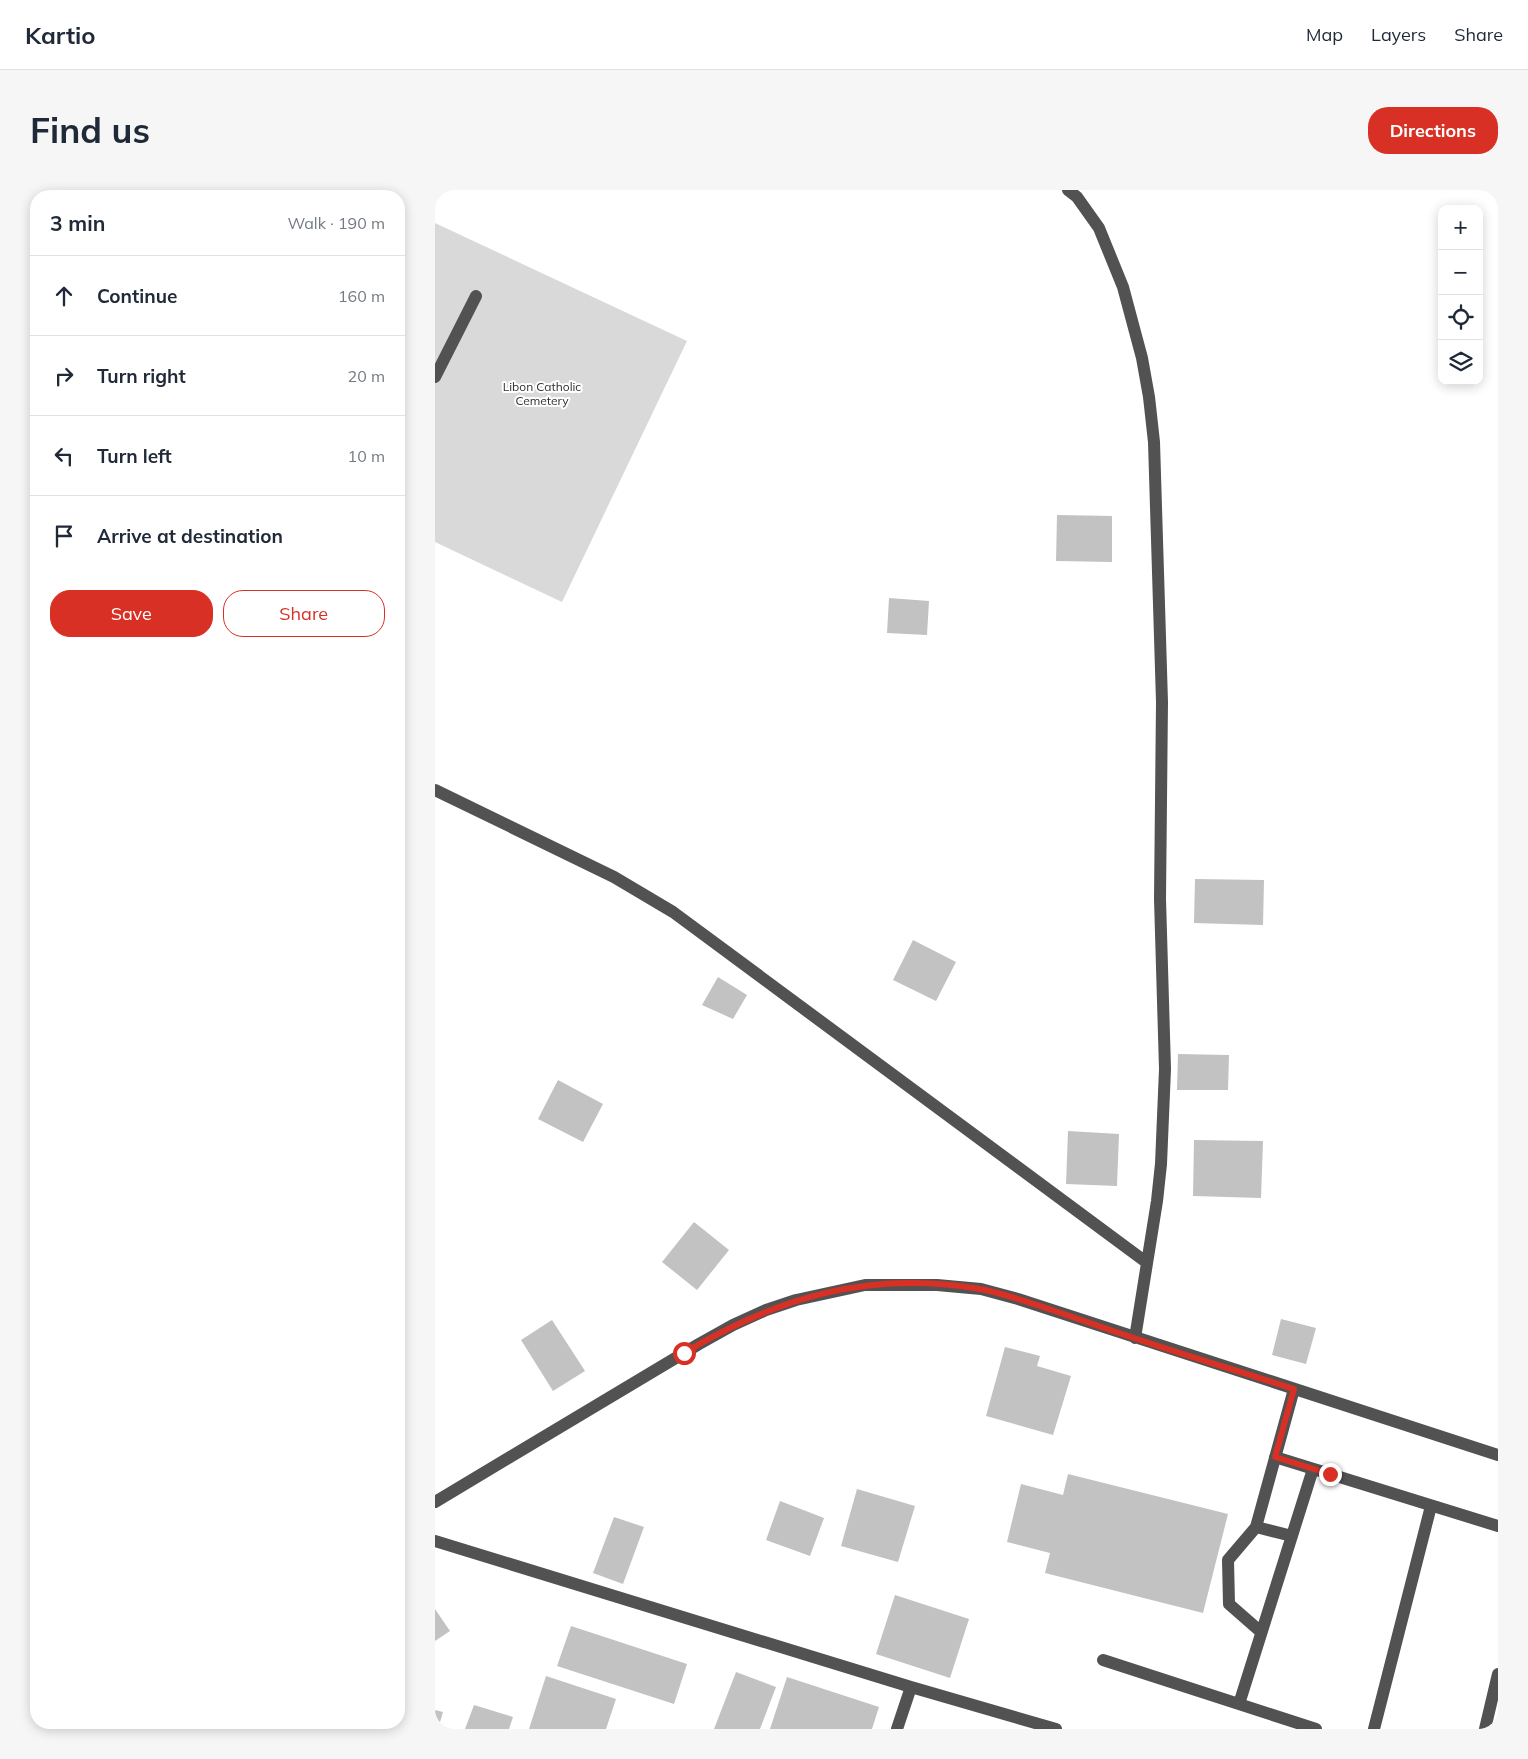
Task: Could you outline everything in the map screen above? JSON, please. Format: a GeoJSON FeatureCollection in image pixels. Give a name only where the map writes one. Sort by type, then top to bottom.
{"type":"FeatureCollection","features":[{"type":"Feature","properties":{"kind":"street"},"geometry":{"type":"LineString","coordinates":[[1068,190],[1077,197],[1099,228],[1123,287],[1142,358],[1154,442],[1162,693],[1160,899],[1165,1068],[1161,1164],[1135,1338]]}},
{"type":"Feature","properties":{"kind":"street"},"geometry":{"type":"LineString","coordinates":[[435,377],[476,296]]}},
{"type":"Feature","properties":{"kind":"street"},"geometry":{"type":"LineString","coordinates":[[435,790],[615,877],[673,912],[1146,1262]]}},
{"type":"Feature","properties":{"kind":"street"},"geometry":{"type":"LineString","coordinates":[[435,1502],[733,1325],[767,1310],[829,1292],[865,1285],[937,1285],[981,1289],[1018,1299],[1498,1455]]}},
{"type":"Feature","properties":{"kind":"street"},"geometry":{"type":"LineString","coordinates":[[1261,1632],[1229,1604],[1228,1560],[1256,1527],[1294,1389]]}},
{"type":"Feature","properties":{"kind":"street"},"geometry":{"type":"LineString","coordinates":[[1275,1457],[1498,1526]]}},
{"type":"Feature","properties":{"kind":"street"},"geometry":{"type":"LineString","coordinates":[[1239,1704],[1313,1469]]}},
{"type":"Feature","properties":{"kind":"street"},"geometry":{"type":"LineString","coordinates":[[1374,1729],[1431,1506]]}},
{"type":"Feature","properties":{"kind":"street"},"geometry":{"type":"LineString","coordinates":[[1256,1527],[1292,1536]]}},
{"type":"Feature","properties":{"kind":"street"},"geometry":{"type":"LineString","coordinates":[[435,1541],[911,1687],[1056,1729]]}},
{"type":"Feature","properties":{"kind":"street"},"geometry":{"type":"LineString","coordinates":[[1103,1660],[1316,1729]]}},
{"type":"Feature","properties":{"kind":"street"},"geometry":{"type":"LineString","coordinates":[[1485,1729],[1498,1674]]}},
{"type":"Feature","properties":{"kind":"street"},"geometry":{"type":"LineString","coordinates":[[897,1729],[911,1687]]}},
{"type":"Feature","properties":{"kind":"green space","name":"Libon Catholic Cemetery"},"geometry":{"type":"Polygon","coordinates":[[[435,223],[687,341],[562,602],[435,542],[435,223]]]}},
{"type":"Feature","properties":{"kind":"building"},"geometry":{"type":"Polygon","coordinates":[[[1057,515],[1112,516],[1112,562],[1056,561],[1057,515]]]}},
{"type":"Feature","properties":{"kind":"building"},"geometry":{"type":"Polygon","coordinates":[[[889,598],[929,601],[927,635],[887,633],[889,598]]]}},
{"type":"Feature","properties":{"kind":"building"},"geometry":{"type":"Polygon","coordinates":[[[1195,879],[1264,880],[1263,925],[1194,923],[1195,879]]]}},
{"type":"Feature","properties":{"kind":"building"},"geometry":{"type":"Polygon","coordinates":[[[913,940],[956,962],[936,1001],[893,980],[913,940]]]}},
{"type":"Feature","properties":{"kind":"building"},"geometry":{"type":"Polygon","coordinates":[[[718,977],[747,995],[733,1019],[702,1005],[718,977]]]}},
{"type":"Feature","properties":{"kind":"building"},"geometry":{"type":"Polygon","coordinates":[[[1178,1054],[1229,1055],[1228,1090],[1177,1090],[1178,1054]]]}},
{"type":"Feature","properties":{"kind":"building"},"geometry":{"type":"Polygon","coordinates":[[[558,1080],[603,1104],[583,1142],[538,1119],[558,1080]]]}},
{"type":"Feature","properties":{"kind":"building"},"geometry":{"type":"Polygon","coordinates":[[[1068,1131],[1119,1134],[1117,1186],[1066,1184],[1068,1131]]]}},
{"type":"Feature","properties":{"kind":"building"},"geometry":{"type":"Polygon","coordinates":[[[1194,1140],[1263,1141],[1261,1198],[1193,1196],[1194,1140]]]}},
{"type":"Feature","properties":{"kind":"building"},"geometry":{"type":"Polygon","coordinates":[[[694,1222],[729,1250],[697,1290],[662,1262],[694,1222]]]}},
{"type":"Feature","properties":{"kind":"building"},"geometry":{"type":"Polygon","coordinates":[[[1281,1319],[1316,1328],[1306,1364],[1272,1355],[1281,1319]]]}},
{"type":"Feature","properties":{"kind":"building"},"geometry":{"type":"Polygon","coordinates":[[[552,1320],[585,1371],[553,1391],[521,1340],[552,1320]]]}},
{"type":"Feature","properties":{"kind":"building"},"geometry":{"type":"Polygon","coordinates":[[[1005,1347],[1040,1356],[1037,1366],[1071,1376],[1053,1435],[986,1416],[1005,1347]]]}},
{"type":"Feature","properties":{"kind":"building"},"geometry":{"type":"Polygon","coordinates":[[[1068,1474],[1228,1514],[1203,1613],[1045,1573],[1050,1553],[1007,1542],[1021,1484],[1063,1495],[1068,1474]]]}},
{"type":"Feature","properties":{"kind":"building"},"geometry":{"type":"Polygon","coordinates":[[[857,1489],[915,1506],[898,1562],[841,1546],[857,1489]]]}},
{"type":"Feature","properties":{"kind":"building"},"geometry":{"type":"Polygon","coordinates":[[[780,1501],[824,1518],[810,1556],[766,1540],[780,1501]]]}},
{"type":"Feature","properties":{"kind":"building"},"geometry":{"type":"Polygon","coordinates":[[[614,1517],[644,1527],[623,1584],[593,1573],[614,1517]]]}},
{"type":"Feature","properties":{"kind":"building"},"geometry":{"type":"Polygon","coordinates":[[[895,1595],[969,1619],[950,1678],[876,1654],[895,1595]]]}},
{"type":"Feature","properties":{"kind":"building"},"geometry":{"type":"Polygon","coordinates":[[[435,1609],[450,1631],[435,1641],[435,1609]]]}},
{"type":"Feature","properties":{"kind":"building"},"geometry":{"type":"Polygon","coordinates":[[[571,1626],[687,1664],[674,1704],[557,1666],[571,1626]]]}},
{"type":"Feature","properties":{"kind":"building"},"geometry":{"type":"Polygon","coordinates":[[[736,1672],[776,1687],[760,1729],[714,1729],[736,1672]]]}},
{"type":"Feature","properties":{"kind":"building"},"geometry":{"type":"Polygon","coordinates":[[[546,1676],[616,1699],[606,1729],[529,1729],[546,1676]]]}},
{"type":"Feature","properties":{"kind":"building"},"geometry":{"type":"Polygon","coordinates":[[[787,1677],[879,1707],[872,1729],[770,1729],[787,1677]]]}},
{"type":"Feature","properties":{"kind":"building"},"geometry":{"type":"Polygon","coordinates":[[[474,1705],[513,1717],[509,1729],[465,1729],[474,1705]]]}},
{"type":"Feature","properties":{"kind":"building"},"geometry":{"type":"Polygon","coordinates":[[[435,1710],[443,1712],[438,1729],[435,1729],[435,1710]]]}},
{"type":"Feature","properties":{"kind":"route"},"geometry":{"type":"LineString","coordinates":[[684,1353],[733,1325],[767,1310],[796,1300],[829,1292],[865,1285],[899,1284],[981,1289],[1018,1299],[1294,1389],[1275,1457],[1330,1474]]}}]}
